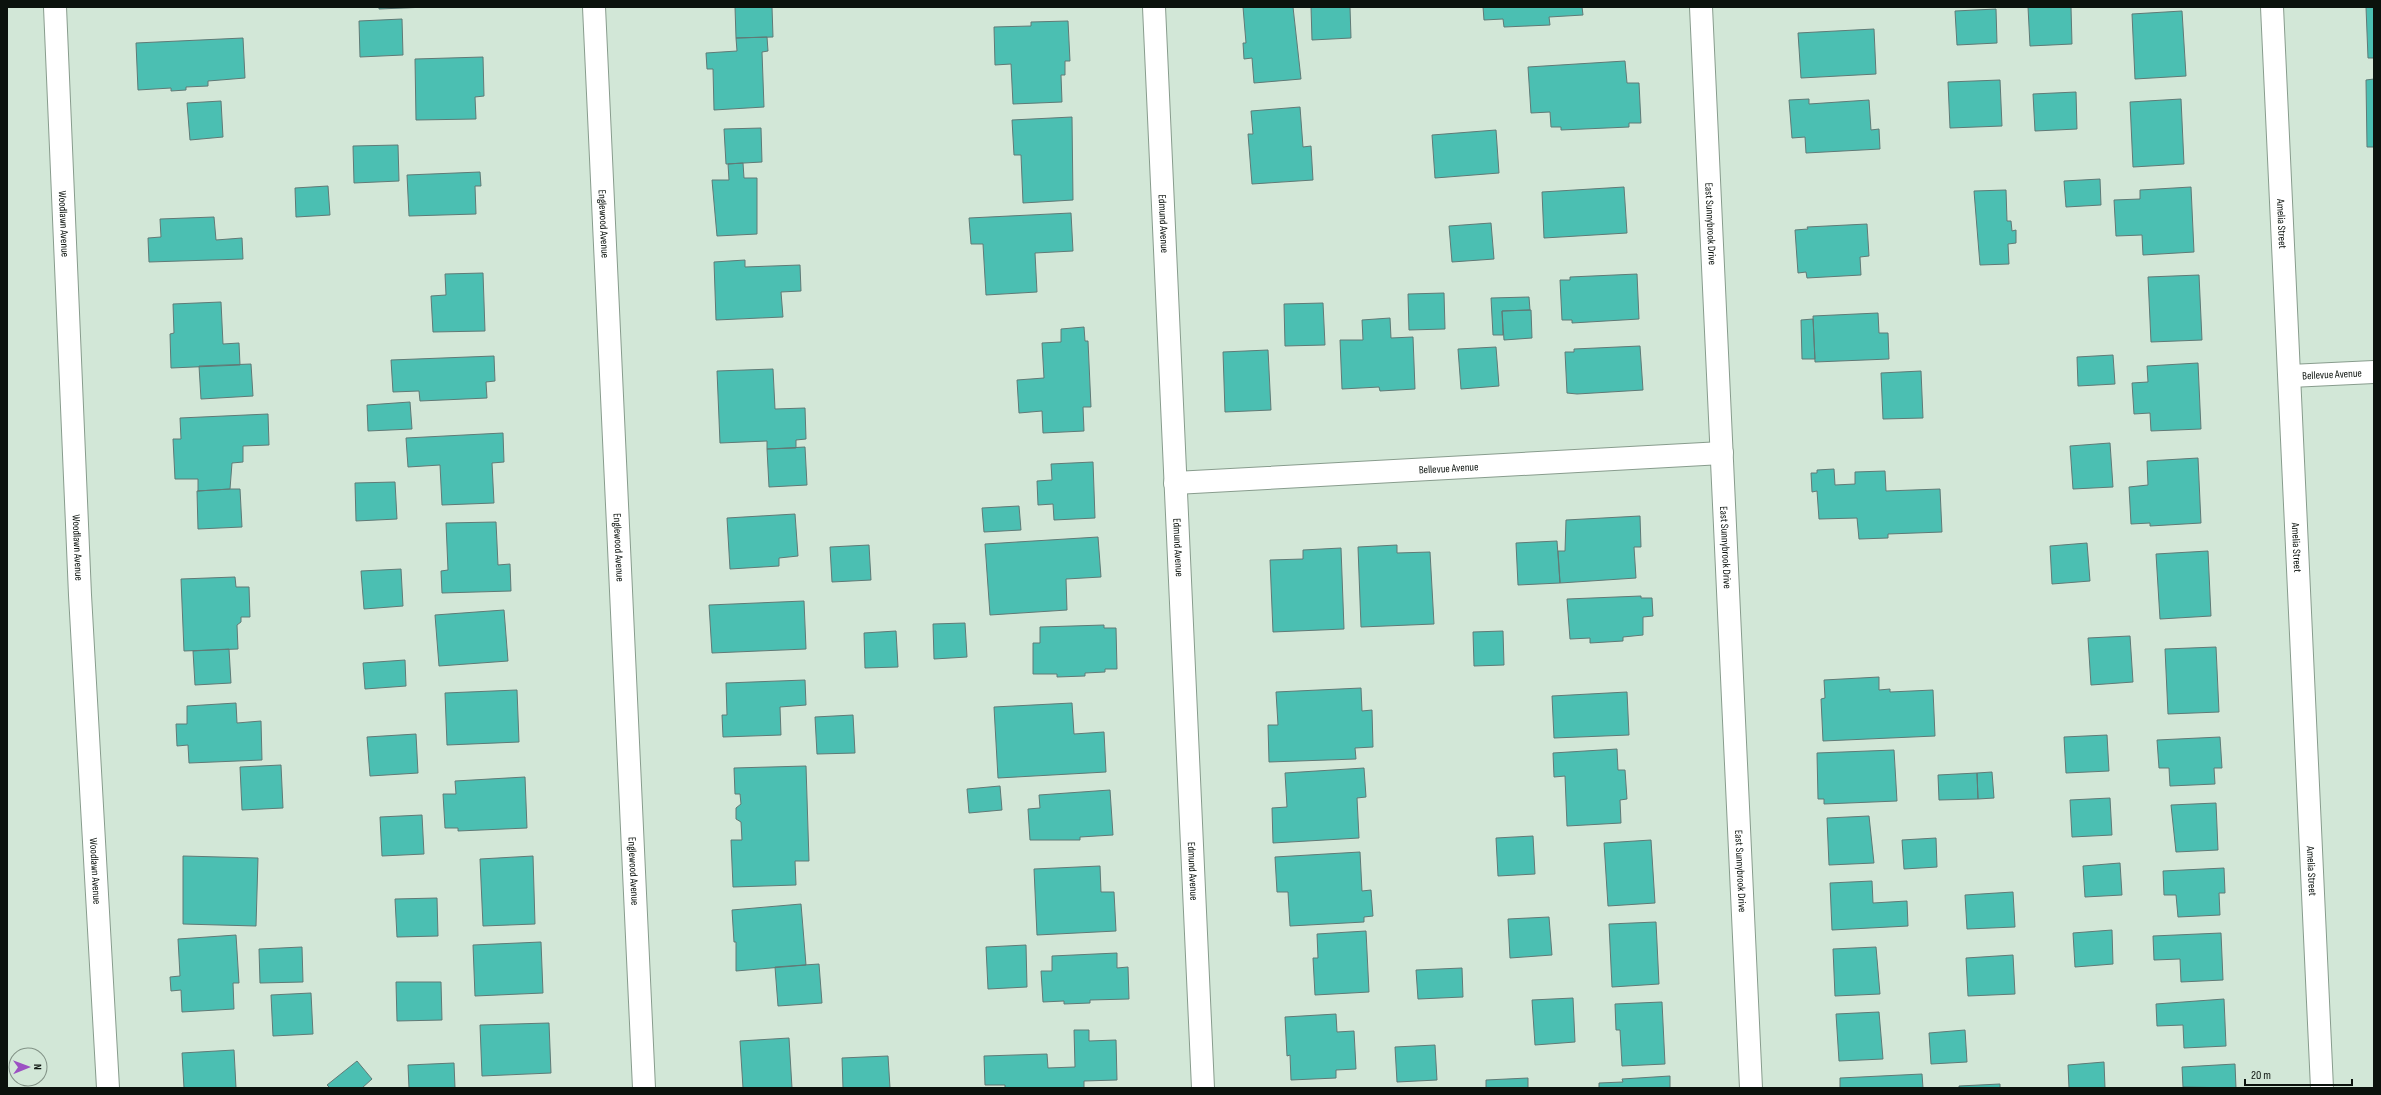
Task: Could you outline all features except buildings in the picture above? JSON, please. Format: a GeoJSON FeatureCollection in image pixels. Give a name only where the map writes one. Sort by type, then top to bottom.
{"type":"FeatureCollection","features":[{"type":"Feature","properties":{"kind":"street","name":"Woodlawn Avenue"},"geometry":{"type":"LineString","coordinates":[[54,7],[80,595],[108,1088]]}},
{"type":"Feature","properties":{"kind":"street","name":"Englewood Avenue"},"geometry":{"type":"LineString","coordinates":[[594,7],[644,1088]]}},
{"type":"Feature","properties":{"kind":"street","name":"Edmund Avenue"},"geometry":{"type":"LineString","coordinates":[[1154,7],[1203,1088]]}},
{"type":"Feature","properties":{"kind":"street","name":"East Sunnybrook Drive"},"geometry":{"type":"LineString","coordinates":[[1701,7],[1751,1088]]}},
{"type":"Feature","properties":{"kind":"street","name":"Amelia Street"},"geometry":{"type":"LineString","coordinates":[[2272,7],[2322,1088]]}},
{"type":"Feature","properties":{"kind":"street","name":"Bellevue Avenue"},"geometry":{"type":"LineString","coordinates":[[2290,376],[2374,372]]}},
{"type":"Feature","properties":{"kind":"street","name":"Bellevue Avenue"},"geometry":{"type":"LineString","coordinates":[[1175,483],[1722,453]]}}]}
